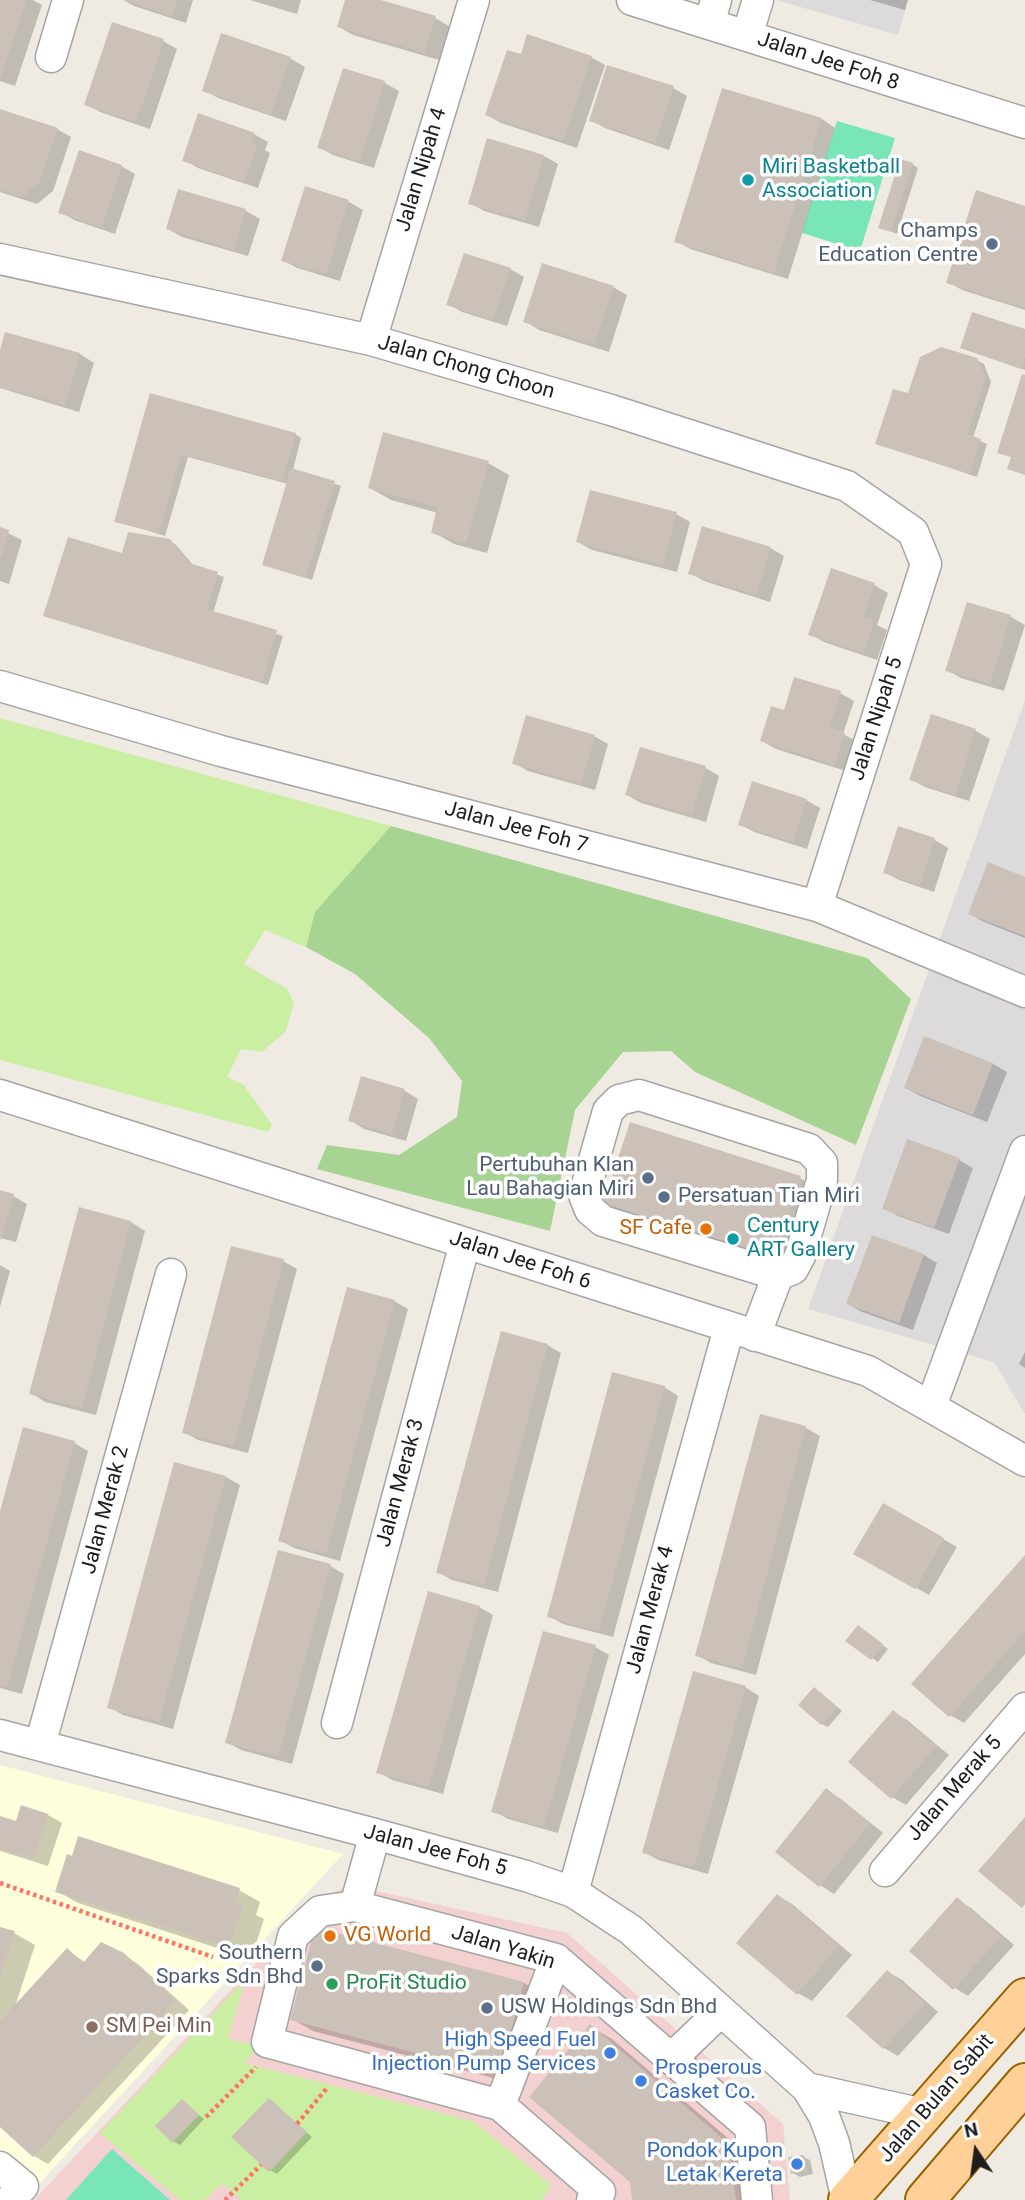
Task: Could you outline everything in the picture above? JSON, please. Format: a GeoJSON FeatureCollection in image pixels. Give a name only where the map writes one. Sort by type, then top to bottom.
{"type":"FeatureCollection","features":[{"type":"Feature","properties":{"kind":"main road","name":"Jalan Bulan Sabit"},"geometry":{"type":"LineString","coordinates":[[848,2200],[1025,1998]]}},
{"type":"Feature","properties":{"kind":"main road"},"geometry":{"type":"LineString","coordinates":[[925,2200],[1025,2083]]}},
{"type":"Feature","properties":{"kind":"street"},"geometry":{"type":"LineString","coordinates":[[51,57],[68,0]]}},
{"type":"Feature","properties":{"kind":"street","name":"Jalan Nipah 4"},"geometry":{"type":"LineString","coordinates":[[371,340],[474,0]]}},
{"type":"Feature","properties":{"kind":"street","name":"Jalan Jee Foh 8"},"geometry":{"type":"LineString","coordinates":[[632,0],[712,12],[747,36],[1025,123]]}},
{"type":"Feature","properties":{"kind":"street"},"geometry":{"type":"LineString","coordinates":[[747,36],[758,0]]}},
{"type":"Feature","properties":{"kind":"street","name":"Jalan Chong Choon"},"geometry":{"type":"LineString","coordinates":[[0,259],[371,340],[611,410],[847,486],[913,532]]}},
{"type":"Feature","properties":{"kind":"street","name":"Jalan Nipah 5"},"geometry":{"type":"LineString","coordinates":[[817,906],[926,564],[913,532]]}},
{"type":"Feature","properties":{"kind":"street","name":"Jalan Jee Foh 7"},"geometry":{"type":"LineString","coordinates":[[0,686],[221,751],[817,906],[1025,992]]}},
{"type":"Feature","properties":{"kind":"street","name":"Jalan Jee Foh 6"},"geometry":{"type":"LineString","coordinates":[[0,1094],[868,1371],[1025,1461]]}},
{"type":"Feature","properties":{"kind":"street"},"geometry":{"type":"LineString","coordinates":[[639,1095],[652,1099],[809,1149],[822,1163],[822,1180],[800,1256],[793,1269],[778,1275],[603,1221],[590,1210],[584,1195],[608,1111],[619,1100],[639,1095]]}},
{"type":"Feature","properties":{"kind":"street"},"geometry":{"type":"LineString","coordinates":[[931,1406],[1025,1151]]}},
{"type":"Feature","properties":{"kind":"street","name":"Jalan Merak 3"},"geometry":{"type":"LineString","coordinates":[[337,1723],[465,1243]]}},
{"type":"Feature","properties":{"kind":"street","name":"Jalan Merak 2"},"geometry":{"type":"LineString","coordinates":[[40,1745],[171,1274]]}},
{"type":"Feature","properties":{"kind":"street","name":"Jalan Merak 4"},"geometry":{"type":"LineString","coordinates":[[573,1892],[742,1332],[778,1275]]}},
{"type":"Feature","properties":{"kind":"street","name":"Jalan Merak 5"},"geometry":{"type":"LineString","coordinates":[[885,1871],[1025,1708]]}},
{"type":"Feature","properties":{"kind":"street","name":"Jalan Jee Foh 5"},"geometry":{"type":"LineString","coordinates":[[0,1735],[374,1834],[526,1876],[573,1892],[631,1930],[807,2088],[824,2116],[834,2143],[848,2200]]}},
{"type":"Feature","properties":{"kind":"street"},"geometry":{"type":"LineString","coordinates":[[355,1906],[374,1834]]}},
{"type":"Feature","properties":{"kind":"street","name":"Jalan Yakin"},"geometry":{"type":"LineString","coordinates":[[278,2044],[267,2042],[293,1936],[320,1911],[355,1906],[556,1959],[750,2127],[757,2200]]}},
{"type":"Feature","properties":{"kind":"street"},"geometry":{"type":"LineString","coordinates":[[500,2105],[556,1959]]}},
{"type":"Feature","properties":{"kind":"street"},"geometry":{"type":"LineString","coordinates":[[671,2059],[721,2011]]}},
{"type":"Feature","properties":{"kind":"street"},"geometry":{"type":"LineString","coordinates":[[278,2044],[500,2105],[600,2192],[592,2200]]}},
{"type":"Feature","properties":{"kind":"street","name":"Jalan Jee Foh 5"},"geometry":{"type":"LineString","coordinates":[[807,2088],[923,2115]]}},
{"type":"Feature","properties":{"kind":"street"},"geometry":{"type":"LineString","coordinates":[[0,2167],[23,2186],[10,2200]]}},
{"type":"Feature","properties":{"kind":"path"},"geometry":{"type":"LineString","coordinates":[[0,1883],[213,1957]]}},
{"type":"Feature","properties":{"kind":"path"},"geometry":{"type":"LineString","coordinates":[[206,2117],[278,2044]]}},
{"type":"Feature","properties":{"kind":"path"},"geometry":{"type":"LineString","coordinates":[[297,2124],[347,2063]]}},
{"type":"Feature","properties":{"kind":"path"},"geometry":{"type":"LineString","coordinates":[[225,2200],[261,2165]]}},
{"type":"Feature","properties":{"kind":"shaded area"},"geometry":{"type":"Polygon","coordinates":[[[776,0],[908,0],[898,35],[776,0]]]}},
{"type":"Feature","properties":{"kind":"shaded area"},"geometry":{"type":"Polygon","coordinates":[[[1025,700],[1025,1414],[994,1362],[808,1309],[1025,700]]]}},
{"type":"Feature","properties":{"kind":"shaded area","name":"SM Pei Min"},"geometry":{"type":"Polygon","coordinates":[[[0,1765],[343,1854],[24,2200],[0,2200],[0,1765]]]}},
{"type":"Feature","properties":{"kind":"shaded area"},"geometry":{"type":"Polygon","coordinates":[[[349,1885],[567,1933],[783,2124],[790,2200],[34,2200],[276,1942],[319,1900],[349,1885]]]}},
{"type":"Feature","properties":{"kind":"green space"},"geometry":{"type":"Polygon","coordinates":[[[837,121],[895,138],[860,251],[802,233],[837,121]]]}},
{"type":"Feature","properties":{"kind":"green space"},"geometry":{"type":"Polygon","coordinates":[[[0,718],[391,826],[315,912],[306,947],[265,930],[244,964],[287,989],[294,1003],[286,1031],[262,1052],[241,1049],[227,1077],[244,1085],[272,1125],[268,1132],[0,1060],[0,718]]]}},
{"type":"Feature","properties":{"kind":"green space"},"geometry":{"type":"Polygon","coordinates":[[[391,826],[867,958],[911,999],[856,1145],[695,1072],[671,1051],[623,1052],[575,1110],[550,1231],[317,1169],[327,1145],[399,1155],[457,1117],[462,1081],[429,1038],[355,974],[306,947],[315,912],[391,826]]]}},
{"type":"Feature","properties":{"kind":"green space"},"geometry":{"type":"Polygon","coordinates":[[[245,1980],[228,2039],[260,2046],[244,2063],[473,2121],[551,2185],[542,2200],[241,2200],[223,2183],[205,2200],[180,2200],[100,2133],[245,1980]]]}},
{"type":"Feature","properties":{"kind":"green space"},"geometry":{"type":"Polygon","coordinates":[[[112,2149],[170,2200],[66,2200],[112,2149]]]}},
{"type":"Feature","properties":{"kind":"building"},"geometry":{"type":"Polygon","coordinates":[[[0,0],[27,0],[0,80],[0,0]]]}},
{"type":"Feature","properties":{"kind":"building"},"geometry":{"type":"Polygon","coordinates":[[[123,0],[177,0],[172,16],[123,0]]]}},
{"type":"Feature","properties":{"kind":"building"},"geometry":{"type":"Polygon","coordinates":[[[345,0],[381,0],[436,16],[424,53],[337,27],[345,0]]]}},
{"type":"Feature","properties":{"kind":"building"},"geometry":{"type":"Polygon","coordinates":[[[112,22],[164,39],[136,122],[84,105],[112,22]]]}},
{"type":"Feature","properties":{"kind":"building"},"geometry":{"type":"Polygon","coordinates":[[[221,33],[291,57],[271,115],[202,91],[221,33]]]}},
{"type":"Feature","properties":{"kind":"building"},"geometry":{"type":"Polygon","coordinates":[[[527,34],[592,56],[563,141],[485,115],[507,50],[521,54],[527,34]]]}},
{"type":"Feature","properties":{"kind":"building"},"geometry":{"type":"Polygon","coordinates":[[[607,65],[674,86],[655,143],[589,121],[607,65]]]}},
{"type":"Feature","properties":{"kind":"building"},"geometry":{"type":"Polygon","coordinates":[[[343,68],[385,81],[360,161],[317,148],[343,68]]]}},
{"type":"Feature","properties":{"kind":"building","name":"Miri Basketball Association"},"geometry":{"type":"Polygon","coordinates":[[[722,88],[822,118],[774,273],[674,242],[722,88]]]}},
{"type":"Feature","properties":{"kind":"building"},"geometry":{"type":"Polygon","coordinates":[[[0,109],[58,128],[39,183],[22,197],[0,190],[0,109]]]}},
{"type":"Feature","properties":{"kind":"building"},"geometry":{"type":"Polygon","coordinates":[[[198,113],[255,133],[251,142],[257,144],[244,182],[182,161],[198,113]]]}},
{"type":"Feature","properties":{"kind":"building"},"geometry":{"type":"Polygon","coordinates":[[[487,138],[544,155],[525,220],[468,204],[487,138]]]}},
{"type":"Feature","properties":{"kind":"building"},"geometry":{"type":"Polygon","coordinates":[[[79,150],[122,165],[101,227],[58,213],[79,150]]]}},
{"type":"Feature","properties":{"kind":"building"},"geometry":{"type":"Polygon","coordinates":[[[900,159],[913,163],[891,232],[878,228],[900,159]]]}},
{"type":"Feature","properties":{"kind":"building"},"geometry":{"type":"Polygon","coordinates":[[[305,186],[349,200],[326,274],[281,261],[305,186]]]}},
{"type":"Feature","properties":{"kind":"building"},"geometry":{"type":"Polygon","coordinates":[[[178,189],[246,209],[234,250],[166,229],[178,189]]]}},
{"type":"Feature","properties":{"kind":"building","name":"Champs Education Centre"},"geometry":{"type":"Polygon","coordinates":[[[976,190],[1025,206],[1025,308],[946,283],[976,190]]]}},
{"type":"Feature","properties":{"kind":"building"},"geometry":{"type":"Polygon","coordinates":[[[464,253],[511,268],[493,320],[446,305],[464,253]]]}},
{"type":"Feature","properties":{"kind":"building"},"geometry":{"type":"Polygon","coordinates":[[[542,263],[614,286],[594,345],[523,322],[542,263]]]}},
{"type":"Feature","properties":{"kind":"building"},"geometry":{"type":"Polygon","coordinates":[[[972,312],[1025,329],[1025,357],[1021,369],[960,348],[972,312]]]}},
{"type":"Feature","properties":{"kind":"building"},"geometry":{"type":"Polygon","coordinates":[[[5,332],[80,353],[65,405],[0,387],[0,350],[5,332]]]}},
{"type":"Feature","properties":{"kind":"building"},"geometry":{"type":"Polygon","coordinates":[[[941,347],[977,358],[986,377],[967,434],[981,439],[970,474],[875,444],[893,389],[908,393],[920,357],[941,347]]]}},
{"type":"Feature","properties":{"kind":"building"},"geometry":{"type":"Polygon","coordinates":[[[1022,374],[1025,375],[1025,475],[1007,469],[1011,457],[997,453],[1022,374]]]}},
{"type":"Feature","properties":{"kind":"building"},"geometry":{"type":"Polygon","coordinates":[[[150,393],[296,433],[282,481],[181,454],[159,533],[114,522],[150,393]]]}},
{"type":"Feature","properties":{"kind":"building"},"geometry":{"type":"Polygon","coordinates":[[[383,432],[489,461],[466,543],[431,533],[437,507],[368,488],[383,432]]]}},
{"type":"Feature","properties":{"kind":"building"},"geometry":{"type":"Polygon","coordinates":[[[291,468],[335,481],[305,578],[262,565],[291,468]]]}},
{"type":"Feature","properties":{"kind":"building"},"geometry":{"type":"Polygon","coordinates":[[[590,490],[677,512],[663,565],[576,542],[590,490]]]}},
{"type":"Feature","properties":{"kind":"building"},"geometry":{"type":"Polygon","coordinates":[[[702,526],[771,547],[756,595],[688,574],[702,526]]]}},
{"type":"Feature","properties":{"kind":"building"},"geometry":{"type":"Polygon","coordinates":[[[0,527],[9,530],[1,557],[0,557],[0,527]]]}},
{"type":"Feature","properties":{"kind":"building"},"geometry":{"type":"Polygon","coordinates":[[[128,532],[170,539],[189,563],[218,572],[206,609],[277,630],[262,683],[43,616],[68,537],[122,553],[128,532]]]}},
{"type":"Feature","properties":{"kind":"building"},"geometry":{"type":"Polygon","coordinates":[[[831,568],[875,583],[863,617],[874,621],[863,653],[808,635],[831,568]]]}},
{"type":"Feature","properties":{"kind":"building"},"geometry":{"type":"Polygon","coordinates":[[[967,602],[1011,615],[990,684],[945,671],[967,602]]]}},
{"type":"Feature","properties":{"kind":"building"},"geometry":{"type":"Polygon","coordinates":[[[794,677],[841,691],[829,727],[845,733],[834,765],[760,741],[771,706],[784,710],[794,677]]]}},
{"type":"Feature","properties":{"kind":"building"},"geometry":{"type":"Polygon","coordinates":[[[931,714],[976,729],[955,795],[909,780],[931,714]]]}},
{"type":"Feature","properties":{"kind":"building"},"geometry":{"type":"Polygon","coordinates":[[[526,715],[595,735],[581,783],[512,764],[526,715]]]}},
{"type":"Feature","properties":{"kind":"building"},"geometry":{"type":"Polygon","coordinates":[[[640,747],[706,766],[692,815],[625,795],[640,747]]]}},
{"type":"Feature","properties":{"kind":"building"},"geometry":{"type":"Polygon","coordinates":[[[752,781],[807,799],[793,842],[738,825],[752,781]]]}},
{"type":"Feature","properties":{"kind":"building"},"geometry":{"type":"Polygon","coordinates":[[[898,826],[935,838],[920,885],[883,873],[898,826]]]}},
{"type":"Feature","properties":{"kind":"building"},"geometry":{"type":"Polygon","coordinates":[[[988,862],[1025,877],[1025,936],[968,914],[988,862]]]}},
{"type":"Feature","properties":{"kind":"building"},"geometry":{"type":"Polygon","coordinates":[[[924,1036],[993,1063],[973,1115],[904,1088],[924,1036]]]}},
{"type":"Feature","properties":{"kind":"building"},"geometry":{"type":"Polygon","coordinates":[[[361,1076],[405,1089],[392,1134],[348,1121],[361,1076]]]}},
{"type":"Feature","properties":{"kind":"building"},"geometry":{"type":"Polygon","coordinates":[[[630,1122],[801,1176],[774,1258],[603,1203],[630,1122]]]}},
{"type":"Feature","properties":{"kind":"building"},"geometry":{"type":"Polygon","coordinates":[[[907,1139],[960,1158],[934,1228],[882,1209],[907,1139]]]}},
{"type":"Feature","properties":{"kind":"building"},"geometry":{"type":"Polygon","coordinates":[[[0,1190],[14,1194],[1,1240],[0,1239],[0,1190]]]}},
{"type":"Feature","properties":{"kind":"building"},"geometry":{"type":"Polygon","coordinates":[[[79,1207],[131,1221],[82,1408],[29,1394],[79,1207]]]}},
{"type":"Feature","properties":{"kind":"building"},"geometry":{"type":"Polygon","coordinates":[[[872,1235],[924,1254],[899,1323],[846,1304],[872,1235]]]}},
{"type":"Feature","properties":{"kind":"building"},"geometry":{"type":"Polygon","coordinates":[[[231,1246],[284,1259],[234,1446],[182,1433],[231,1246]]]}},
{"type":"Feature","properties":{"kind":"building"},"geometry":{"type":"Polygon","coordinates":[[[347,1287],[395,1300],[326,1554],[278,1541],[347,1287]]]}},
{"type":"Feature","properties":{"kind":"building"},"geometry":{"type":"Polygon","coordinates":[[[501,1331],[548,1344],[484,1585],[436,1573],[501,1331]]]}},
{"type":"Feature","properties":{"kind":"building"},"geometry":{"type":"Polygon","coordinates":[[[612,1372],[665,1386],[599,1631],[547,1617],[612,1372]]]}},
{"type":"Feature","properties":{"kind":"building"},"geometry":{"type":"Polygon","coordinates":[[[760,1414],[806,1426],[742,1668],[695,1656],[760,1414]]]}},
{"type":"Feature","properties":{"kind":"building"},"geometry":{"type":"Polygon","coordinates":[[[23,1427],[75,1441],[7,1687],[0,1685],[0,1511],[23,1427]]]}},
{"type":"Feature","properties":{"kind":"building"},"geometry":{"type":"Polygon","coordinates":[[[174,1462],[226,1476],[159,1722],[107,1708],[174,1462]]]}},
{"type":"Feature","properties":{"kind":"building"},"geometry":{"type":"Polygon","coordinates":[[[883,1503],[944,1538],[915,1589],[853,1554],[883,1503]]]}},
{"type":"Feature","properties":{"kind":"building"},"geometry":{"type":"Polygon","coordinates":[[[278,1550],[331,1564],[278,1757],[225,1743],[278,1550]]]}},
{"type":"Feature","properties":{"kind":"building"},"geometry":{"type":"Polygon","coordinates":[[[1025,1555],[1025,1631],[949,1717],[911,1684],[1025,1555]]]}},
{"type":"Feature","properties":{"kind":"building"},"geometry":{"type":"Polygon","coordinates":[[[428,1591],[480,1606],[429,1787],[376,1773],[428,1591]]]}},
{"type":"Feature","properties":{"kind":"building"},"geometry":{"type":"Polygon","coordinates":[[[858,1625],[883,1644],[871,1660],[845,1641],[858,1625]]]}},
{"type":"Feature","properties":{"kind":"building"},"geometry":{"type":"Polygon","coordinates":[[[543,1631],[596,1645],[544,1827],[491,1812],[543,1631]]]}},
{"type":"Feature","properties":{"kind":"building"},"geometry":{"type":"Polygon","coordinates":[[[693,1671],[746,1686],[694,1867],[642,1853],[693,1671]]]}},
{"type":"Feature","properties":{"kind":"building"},"geometry":{"type":"Polygon","coordinates":[[[814,1687],[837,1707],[821,1725],[798,1705],[814,1687]]]}},
{"type":"Feature","properties":{"kind":"building"},"geometry":{"type":"Polygon","coordinates":[[[893,1710],[936,1746],[891,1799],[848,1762],[893,1710]]]}},
{"type":"Feature","properties":{"kind":"building"},"geometry":{"type":"Polygon","coordinates":[[[826,1788],[870,1823],[819,1887],[775,1852],[826,1788]]]}},
{"type":"Feature","properties":{"kind":"building"},"geometry":{"type":"Polygon","coordinates":[[[21,1805],[48,1814],[34,1859],[0,1849],[0,1816],[16,1821],[21,1805]]]}},
{"type":"Feature","properties":{"kind":"building"},"geometry":{"type":"Polygon","coordinates":[[[1025,1817],[1025,1904],[1022,1908],[978,1871],[1025,1817]]]}},
{"type":"Feature","properties":{"kind":"building"},"geometry":{"type":"Polygon","coordinates":[[[78,1836],[240,1888],[235,1902],[243,1905],[229,1948],[55,1892],[67,1854],[72,1856],[78,1836]]]}},
{"type":"Feature","properties":{"kind":"building"},"geometry":{"type":"Polygon","coordinates":[[[777,1894],[839,1945],[797,1995],[736,1943],[777,1894]]]}},
{"type":"Feature","properties":{"kind":"building"},"geometry":{"type":"Polygon","coordinates":[[[957,1897],[1001,1936],[953,1990],[909,1951],[957,1897]]]}},
{"type":"Feature","properties":{"kind":"building"},"geometry":{"type":"Polygon","coordinates":[[[0,1927],[15,1931],[1,1975],[0,1975],[0,1927]]]}},
{"type":"Feature","properties":{"kind":"building"},"geometry":{"type":"Polygon","coordinates":[[[315,1927],[524,1982],[499,2075],[290,2020],[315,1927]]]}},
{"type":"Feature","properties":{"kind":"building"},"geometry":{"type":"Polygon","coordinates":[[[101,1942],[124,1953],[176,2001],[33,2157],[0,2127],[0,2021],[67,1948],[83,1963],[101,1942]]]}},
{"type":"Feature","properties":{"kind":"building"},"geometry":{"type":"Polygon","coordinates":[[[887,1970],[925,2003],[883,2049],[846,2016],[887,1970]]]}},
{"type":"Feature","properties":{"kind":"building"},"geometry":{"type":"Polygon","coordinates":[[[590,2024],[729,2144],[736,2200],[632,2200],[630,2182],[529,2097],[590,2024]]]}},
{"type":"Feature","properties":{"kind":"building"},"geometry":{"type":"Polygon","coordinates":[[[269,2098],[307,2132],[269,2172],[231,2137],[269,2098]]]}},
{"type":"Feature","properties":{"kind":"building"},"geometry":{"type":"Polygon","coordinates":[[[182,2099],[199,2115],[172,2143],[155,2126],[182,2099]]]}},
{"type":"Feature","properties":{"kind":"building","name":"Pondok Kupon Letak Kereta"},"geometry":{"type":"Polygon","coordinates":[[[804,2155],[807,2171],[791,2174],[788,2157],[804,2155]]]}},
{"type":"Feature","properties":{"kind":"place","name":"Miri Basketball Association"},"geometry":{"type":"Point","coordinates":[748,180]}},
{"type":"Feature","properties":{"kind":"place","name":"Champs Education Centre"},"geometry":{"type":"Point","coordinates":[992,244]}},
{"type":"Feature","properties":{"kind":"place","name":"Pertubuhan Klan Lau Bahagian Miri"},"geometry":{"type":"Point","coordinates":[648,1178]}},
{"type":"Feature","properties":{"kind":"place","name":"Persatuan Tian Miri"},"geometry":{"type":"Point","coordinates":[664,1197]}},
{"type":"Feature","properties":{"kind":"place","name":"SF Cafe"},"geometry":{"type":"Point","coordinates":[706,1229]}},
{"type":"Feature","properties":{"kind":"place","name":"Century ART Gallery"},"geometry":{"type":"Point","coordinates":[733,1239]}},
{"type":"Feature","properties":{"kind":"place","name":"VG World"},"geometry":{"type":"Point","coordinates":[330,1936]}},
{"type":"Feature","properties":{"kind":"place","name":"Southern Sparks Sdn Bhd"},"geometry":{"type":"Point","coordinates":[317,1966]}},
{"type":"Feature","properties":{"kind":"place","name":"ProFit Studio"},"geometry":{"type":"Point","coordinates":[332,1984]}},
{"type":"Feature","properties":{"kind":"place","name":"USW Holdings Sdn Bhd"},"geometry":{"type":"Point","coordinates":[487,2008]}},
{"type":"Feature","properties":{"kind":"place","name":"SM Pei Min"},"geometry":{"type":"Point","coordinates":[92,2027]}},
{"type":"Feature","properties":{"kind":"place","name":"High Speed Fuel Injection Pump Services"},"geometry":{"type":"Point","coordinates":[610,2053]}},
{"type":"Feature","properties":{"kind":"place","name":"Prosperous Casket Co."},"geometry":{"type":"Point","coordinates":[641,2081]}},
{"type":"Feature","properties":{"kind":"place","name":"Pondok Kupon Letak Kereta"},"geometry":{"type":"Point","coordinates":[797,2164]}}]}
